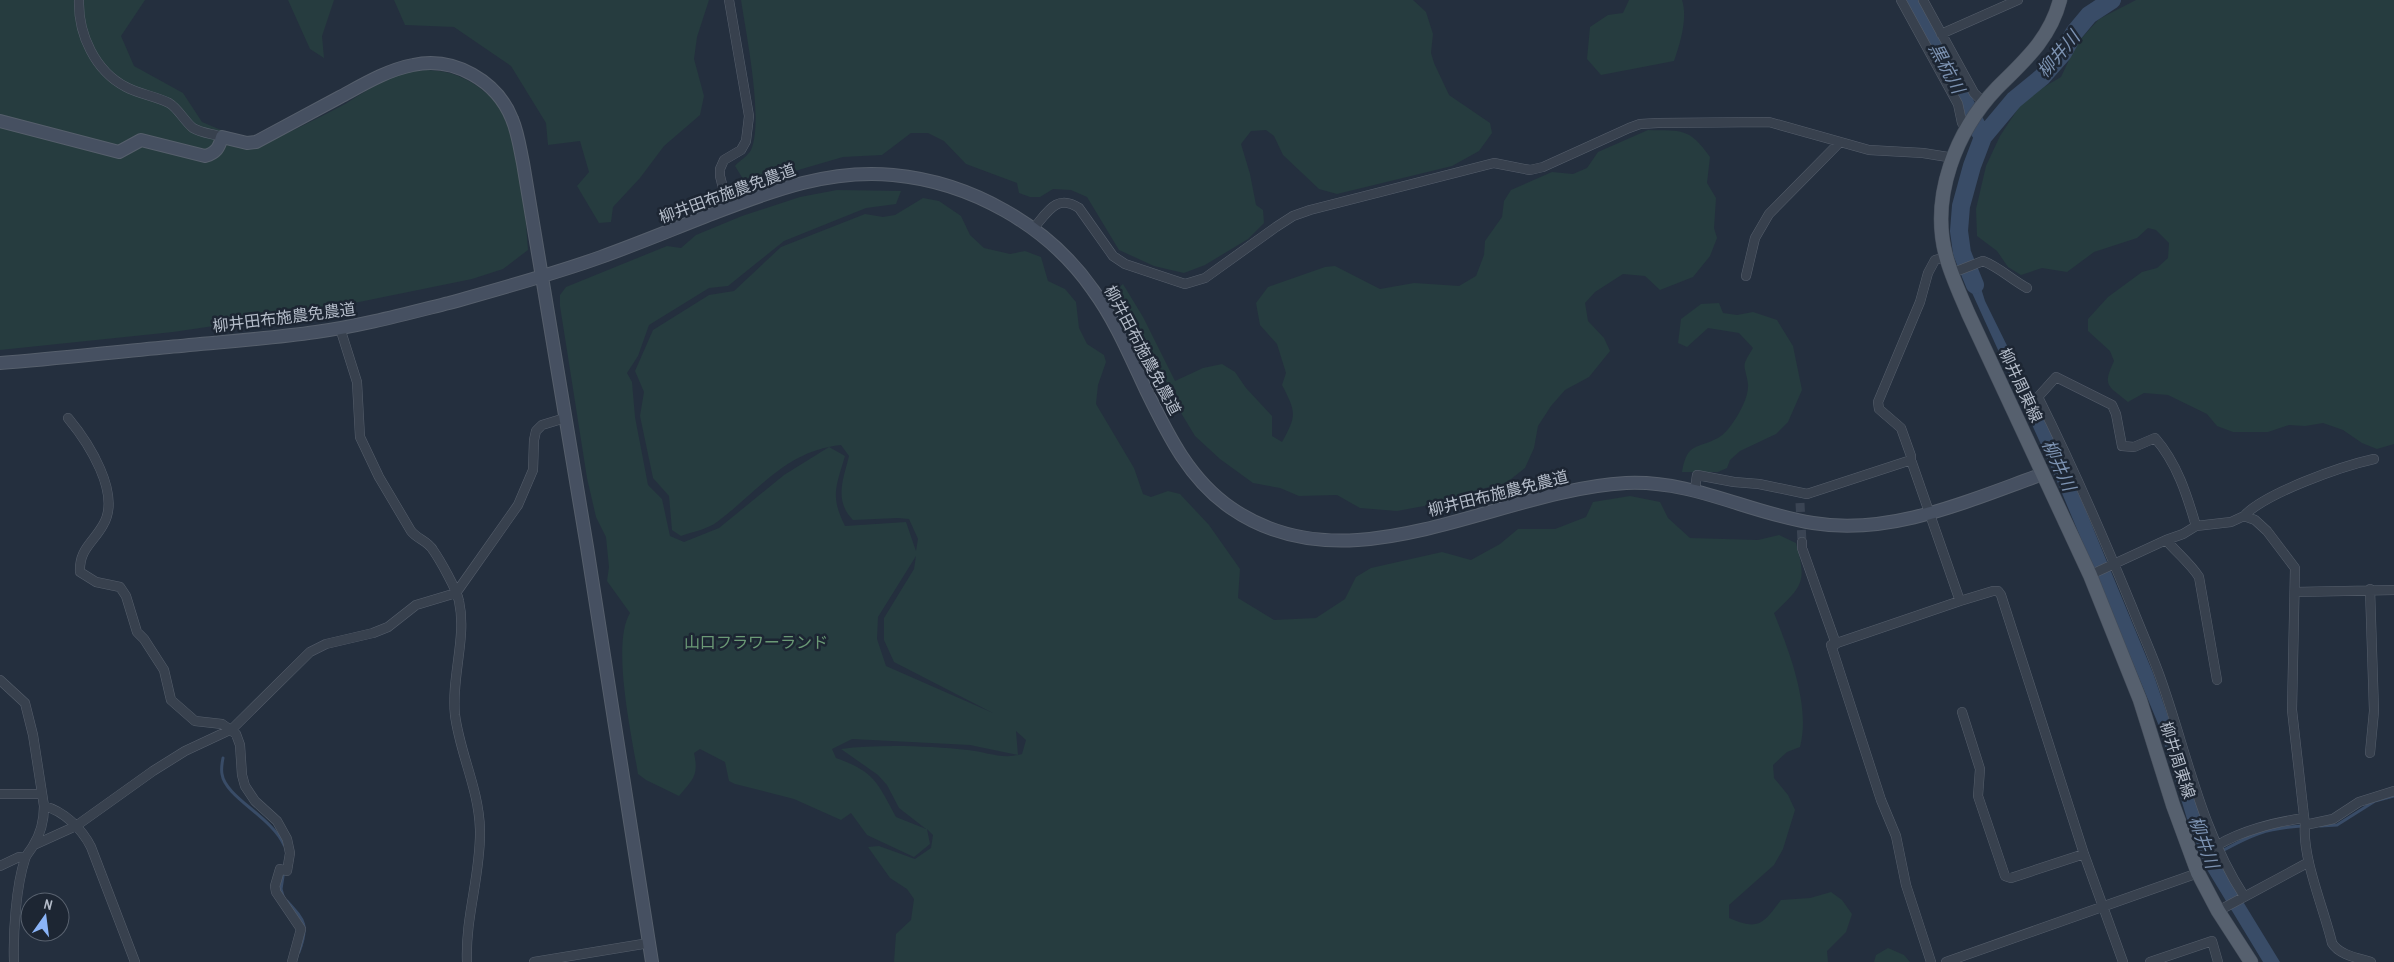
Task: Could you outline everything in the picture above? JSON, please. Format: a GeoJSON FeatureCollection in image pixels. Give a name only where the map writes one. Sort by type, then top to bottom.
{"type":"FeatureCollection","features":[{"type":"Feature","properties":{"kind":"main road","name":"柳井周東線"},"geometry":{"type":"LineString","coordinates":[[2060,0],[2055,19],[2045,36],[1981,106],[1967,127],[1945,185],[1941,211],[1946,257],[2043,474],[2092,575],[2140,700],[2173,805],[2198,873],[2222,909],[2251,962]]}},
{"type":"Feature","properties":{"kind":"street"},"geometry":{"type":"LineString","coordinates":[[79,0],[78,13],[82,27],[92,54],[104,72],[126,87],[172,105],[193,128],[247,144],[256,142],[369,81],[408,66],[440,64],[464,70],[476,76],[496,92],[512,118],[523,163],[542,276],[652,962]]}},
{"type":"Feature","properties":{"kind":"street"},"geometry":{"type":"LineString","coordinates":[[728,0],[749,116],[746,141],[741,150],[724,160],[720,169],[728,208]]}},
{"type":"Feature","properties":{"kind":"street"},"geometry":{"type":"LineString","coordinates":[[1901,0],[1958,104],[1962,123],[1967,127]]}},
{"type":"Feature","properties":{"kind":"street"},"geometry":{"type":"LineString","coordinates":[[1923,0],[1981,106]]}},
{"type":"Feature","properties":{"kind":"street"},"geometry":{"type":"LineString","coordinates":[[1941,34],[2018,0]]}},
{"type":"Feature","properties":{"kind":"street"},"geometry":{"type":"LineString","coordinates":[[0,121],[119,152],[141,140],[205,156],[212,154],[219,148],[222,137]]}},
{"type":"Feature","properties":{"kind":"street"},"geometry":{"type":"LineString","coordinates":[[1033,229],[1056,204],[1063,202],[1072,204],[1079,208],[1113,256],[1125,264],[1174,282],[1194,283],[1205,278],[1293,216],[1494,163],[1530,170],[1543,167],[1640,124],[1769,122],[1868,150],[1923,153],[1954,158]]}},
{"type":"Feature","properties":{"kind":"street"},"geometry":{"type":"LineString","coordinates":[[1746,276],[1755,238],[1766,218],[1840,142]]}},
{"type":"Feature","properties":{"kind":"street","name":"柳井田布施農免農道"},"geometry":{"type":"LineString","coordinates":[[0,363],[311,333],[340,328],[450,302],[542,276],[595,259],[777,189],[823,178],[864,174],[892,175],[937,183],[989,202],[1033,229],[1053,246],[1093,290],[1117,330],[1166,430],[1192,472],[1213,494],[1230,507],[1266,527],[1313,540],[1352,542],[1419,530],[1525,502],[1612,484],[1662,484],[1695,489],[1775,514],[1818,524],[1852,527],[1875,525],[1929,513],[2043,474]]}},
{"type":"Feature","properties":{"kind":"street"},"geometry":{"type":"LineString","coordinates":[[1946,257],[1935,260],[1928,273],[1920,302],[1878,402],[1879,409],[1901,428],[1960,601]]}},
{"type":"Feature","properties":{"kind":"street"},"geometry":{"type":"LineString","coordinates":[[1954,272],[1983,261],[1992,264],[2008,277],[2027,288]]}},
{"type":"Feature","properties":{"kind":"street"},"geometry":{"type":"LineString","coordinates":[[340,328],[357,382],[358,428],[363,447],[410,531],[433,549],[459,600],[461,632],[455,714],[478,801],[480,830],[480,848],[471,901],[467,962]]}},
{"type":"Feature","properties":{"kind":"street"},"geometry":{"type":"LineString","coordinates":[[2196,526],[2192,508],[2175,466],[2169,454],[2155,438],[2134,446],[2122,446],[2116,414],[2112,405],[2056,377],[2038,396],[2063,448],[2158,672],[2208,827],[2218,851],[2243,897]]}},
{"type":"Feature","properties":{"kind":"street"},"geometry":{"type":"LineString","coordinates":[[68,418],[82,435],[95,456],[107,491],[107,516],[103,526],[84,548],[81,556],[80,572],[96,582],[120,588],[126,596],[137,632],[144,639],[164,670],[172,700],[195,721],[215,722],[232,729],[240,745],[242,775],[250,796],[277,820],[287,839],[290,861],[287,871],[280,869],[275,886],[279,898],[298,922],[301,929],[292,962]]}},
{"type":"Feature","properties":{"kind":"street"},"geometry":{"type":"LineString","coordinates":[[34,845],[76,826],[122,792],[169,761],[232,729],[310,652],[326,644],[373,633],[388,627],[416,605],[456,592],[518,505],[533,470],[536,431],[542,425],[565,418]]}},
{"type":"Feature","properties":{"kind":"street"},"geometry":{"type":"LineString","coordinates":[[2092,575],[2166,540],[2183,534],[2196,526],[2232,522],[2244,516],[2259,504],[2311,480],[2374,459]]}},
{"type":"Feature","properties":{"kind":"street"},"geometry":{"type":"LineString","coordinates":[[1695,489],[1697,475],[1776,488],[1800,498],[1807,494],[1911,460]]}},
{"type":"Feature","properties":{"kind":"street"},"geometry":{"type":"LineString","coordinates":[[2244,516],[2255,520],[2267,531],[2295,568],[2292,710],[2305,845],[2335,949],[2371,962]]}},
{"type":"Feature","properties":{"kind":"street"},"geometry":{"type":"LineString","coordinates":[[2166,540],[2178,556],[2190,563],[2199,577],[2217,680]]}},
{"type":"Feature","properties":{"kind":"street"},"geometry":{"type":"LineString","coordinates":[[1802,542],[1802,548],[1836,644]]}},
{"type":"Feature","properties":{"kind":"street"},"geometry":{"type":"LineString","coordinates":[[2370,589],[2374,711],[2370,753]]}},
{"type":"Feature","properties":{"kind":"street"},"geometry":{"type":"LineString","coordinates":[[2295,592],[2394,590]]}},
{"type":"Feature","properties":{"kind":"street"},"geometry":{"type":"LineString","coordinates":[[1931,962],[1906,885],[1896,836],[1881,800],[1831,645],[1993,591],[1998,591],[2001,595],[2084,854],[2123,962]]}},
{"type":"Feature","properties":{"kind":"street"},"geometry":{"type":"LineString","coordinates":[[0,680],[24,703],[33,735],[44,806],[44,818],[34,845],[25,858],[16,914],[14,962]]}},
{"type":"Feature","properties":{"kind":"street"},"geometry":{"type":"LineString","coordinates":[[1962,712],[1980,769],[1978,796],[2005,876],[2011,878],[2084,854]]}},
{"type":"Feature","properties":{"kind":"street"},"geometry":{"type":"LineString","coordinates":[[2218,851],[2229,838],[2255,829],[2278,822],[2334,819],[2360,802],[2394,791]]}},
{"type":"Feature","properties":{"kind":"street"},"geometry":{"type":"LineString","coordinates":[[0,794],[42,794]]}},
{"type":"Feature","properties":{"kind":"street"},"geometry":{"type":"LineString","coordinates":[[44,806],[52,808],[84,832],[135,962]]}},
{"type":"Feature","properties":{"kind":"street"},"geometry":{"type":"LineString","coordinates":[[0,866],[19,857],[25,858]]}},
{"type":"Feature","properties":{"kind":"street"},"geometry":{"type":"LineString","coordinates":[[2222,909],[2309,862]]}},
{"type":"Feature","properties":{"kind":"street"},"geometry":{"type":"LineString","coordinates":[[1946,962],[2198,873]]}},
{"type":"Feature","properties":{"kind":"street"},"geometry":{"type":"LineString","coordinates":[[2150,962],[2212,941],[2218,962]]}},
{"type":"Feature","properties":{"kind":"street"},"geometry":{"type":"LineString","coordinates":[[534,962],[650,943]]}},
{"type":"Feature","properties":{"kind":"green space"},"geometry":{"type":"Polygon","coordinates":[[[0,0],[145,0],[121,36],[134,66],[183,93],[202,122],[240,138],[253,149],[322,116],[378,84],[404,73],[423,70],[443,71],[470,81],[494,99],[505,119],[520,175],[528,250],[503,269],[472,279],[315,311],[173,332],[0,350],[0,0]]]}},
{"type":"Feature","properties":{"kind":"green space"},"geometry":{"type":"Polygon","coordinates":[[[288,0],[334,0],[322,36],[324,58],[310,49],[288,0]]]}},
{"type":"Feature","properties":{"kind":"green space"},"geometry":{"type":"Polygon","coordinates":[[[394,0],[709,0],[697,37],[694,59],[704,96],[700,115],[664,146],[640,178],[613,207],[611,222],[599,223],[577,186],[589,172],[580,141],[548,145],[546,123],[511,66],[454,27],[405,25],[394,0]]]}},
{"type":"Feature","properties":{"kind":"green space"},"geometry":{"type":"Polygon","coordinates":[[[741,0],[1413,0],[1426,12],[1433,34],[1431,53],[1449,95],[1490,123],[1492,133],[1479,151],[1452,166],[1337,194],[1319,189],[1283,155],[1274,136],[1266,130],[1251,131],[1241,144],[1250,174],[1256,205],[1263,210],[1264,223],[1248,239],[1205,265],[1184,273],[1154,266],[1119,250],[1087,197],[1071,190],[1053,189],[1040,197],[1030,197],[1019,193],[1017,183],[966,164],[944,141],[928,133],[911,133],[882,155],[843,157],[788,173],[743,179],[735,166],[751,150],[755,137],[756,119],[753,76],[741,0]]]}},
{"type":"Feature","properties":{"kind":"green space"},"geometry":{"type":"Polygon","coordinates":[[[1629,0],[1682,0],[1684,23],[1674,61],[1601,75],[1587,59],[1590,27],[1608,15],[1623,13],[1629,0]]]}},
{"type":"Feature","properties":{"kind":"green space"},"geometry":{"type":"Polygon","coordinates":[[[2136,0],[2394,0],[2394,444],[2377,449],[2362,443],[2343,430],[2323,423],[2305,426],[2289,425],[2268,432],[2233,432],[2217,426],[2207,414],[2168,395],[2144,393],[2128,402],[2116,392],[2109,385],[2108,381],[2114,361],[2110,351],[2088,331],[2088,319],[2108,297],[2142,272],[2157,268],[2168,258],[2169,243],[2156,230],[2148,228],[2137,238],[2094,252],[2067,272],[2042,268],[2021,275],[2008,267],[1997,251],[1977,236],[1976,209],[1986,166],[2000,136],[2025,98],[2061,77],[2077,43],[2099,19],[2136,0]]]}},
{"type":"Feature","properties":{"kind":"green space"},"geometry":{"type":"Polygon","coordinates":[[[1648,130],[1669,130],[1684,133],[1696,140],[1710,157],[1707,183],[1716,198],[1714,228],[1717,238],[1710,256],[1693,277],[1660,290],[1645,276],[1623,274],[1595,292],[1585,303],[1588,321],[1604,338],[1610,351],[1589,377],[1565,390],[1551,406],[1538,426],[1534,448],[1525,468],[1506,483],[1465,493],[1435,504],[1397,511],[1360,508],[1337,495],[1299,496],[1280,488],[1253,483],[1220,459],[1195,436],[1172,398],[1143,337],[1116,290],[1123,284],[1143,317],[1175,381],[1203,368],[1222,364],[1235,372],[1246,388],[1272,416],[1272,436],[1282,442],[1290,426],[1293,414],[1282,385],[1286,373],[1277,344],[1260,325],[1256,303],[1268,287],[1325,267],[1335,266],[1380,289],[1414,283],[1459,286],[1476,276],[1484,255],[1485,241],[1502,217],[1504,201],[1511,190],[1552,172],[1573,174],[1587,168],[1598,152],[1648,130]]]}},
{"type":"Feature","properties":{"kind":"green space","name":"山口フラワーランド"},"geometry":{"type":"Polygon","coordinates":[[[837,190],[901,191],[896,204],[866,208],[784,241],[728,286],[709,288],[649,325],[638,356],[627,373],[632,382],[635,417],[648,485],[662,499],[670,536],[684,542],[719,528],[784,475],[828,447],[804,455],[788,464],[713,524],[681,536],[672,530],[669,496],[653,478],[640,416],[644,392],[635,371],[653,330],[709,295],[734,291],[781,247],[865,214],[883,217],[895,215],[923,198],[939,201],[961,216],[970,235],[984,248],[1010,254],[1025,251],[1041,257],[1048,281],[1065,289],[1076,302],[1079,328],[1087,344],[1104,355],[1106,362],[1098,385],[1096,404],[1134,468],[1143,494],[1151,497],[1168,491],[1180,494],[1209,525],[1240,569],[1238,598],[1274,620],[1316,618],[1345,599],[1356,577],[1371,568],[1442,552],[1471,560],[1500,544],[1518,529],[1555,529],[1586,517],[1593,502],[1630,496],[1660,502],[1668,518],[1690,538],[1758,540],[1779,535],[1796,543],[1802,575],[1797,589],[1774,613],[1792,661],[1803,714],[1803,731],[1800,747],[1787,752],[1773,765],[1774,778],[1788,795],[1795,810],[1783,849],[1774,865],[1729,905],[1729,918],[1747,924],[1760,923],[1770,915],[1781,900],[1810,898],[1831,892],[1842,900],[1852,914],[1846,932],[1827,951],[1828,962],[894,962],[896,934],[911,920],[914,899],[907,889],[890,878],[868,847],[879,846],[915,859],[931,848],[933,835],[927,829],[930,844],[914,857],[867,835],[851,813],[841,820],[794,799],[729,781],[725,762],[700,749],[694,753],[696,767],[694,777],[679,796],[646,780],[638,774],[628,715],[623,668],[622,646],[625,627],[630,613],[607,581],[609,567],[606,537],[596,517],[587,478],[560,306],[560,295],[566,287],[667,246],[681,248],[696,235],[742,216],[800,197],[837,190]],[[841,445],[829,447],[845,456],[837,484],[836,499],[840,516],[845,526],[906,522],[916,551],[918,539],[909,519],[853,520],[847,513],[842,498],[842,490],[849,456],[841,445]],[[916,556],[878,617],[877,639],[886,666],[993,713],[894,662],[884,640],[884,618],[914,569],[916,556]],[[1016,731],[1018,755],[1022,754],[1026,740],[1016,731]],[[852,739],[832,749],[836,758],[859,768],[874,780],[896,817],[926,829],[899,808],[887,785],[878,775],[841,749],[872,746],[921,747],[968,750],[1002,756],[1018,755],[970,745],[852,739]]]}},
{"type":"Feature","properties":{"kind":"green space"},"geometry":{"type":"Polygon","coordinates":[[[1719,303],[1723,313],[1737,315],[1753,312],[1777,320],[1793,346],[1802,390],[1788,422],[1776,434],[1740,451],[1730,460],[1727,468],[1718,472],[1682,472],[1684,462],[1690,451],[1723,435],[1746,399],[1748,384],[1744,366],[1753,348],[1739,333],[1708,328],[1687,347],[1678,343],[1681,319],[1701,304],[1719,303]]]}},
{"type":"Feature","properties":{"kind":"green space"},"geometry":{"type":"Polygon","coordinates":[[[1888,948],[1904,955],[1910,962],[1874,962],[1876,955],[1888,948]]]}},
{"type":"Feature","properties":{"kind":"water"},"geometry":{"type":"Polygon","coordinates":[[[1975,269],[1985,301],[2020,372],[2035,396],[2086,511],[2153,673],[2217,859],[2280,962],[2263,962],[2206,868],[2187,819],[2159,726],[2049,462],[1963,273],[1975,269]]]}},
{"type":"Feature","properties":{"kind":"waterway","name":"黒杭川"},"geometry":{"type":"LineString","coordinates":[[1911,0],[1980,132]]}},
{"type":"Feature","properties":{"kind":"waterway","name":"柳井川"},"geometry":{"type":"LineString","coordinates":[[1975,285],[1962,253],[1959,231],[1961,206],[1972,166],[1983,137],[2014,100],[2042,77],[2063,53],[2074,33],[2089,15],[2112,0]]}},
{"type":"Feature","properties":{"kind":"waterway"},"geometry":{"type":"LineString","coordinates":[[223,758],[222,772],[225,783],[231,791],[270,825],[284,845]]}},
{"type":"Feature","properties":{"kind":"waterway"},"geometry":{"type":"LineString","coordinates":[[2320,826],[2337,825],[2375,801],[2394,796]]}},
{"type":"Feature","properties":{"kind":"waterway"},"geometry":{"type":"LineString","coordinates":[[2222,851],[2260,833],[2301,826]]}},
{"type":"Feature","properties":{"kind":"waterway"},"geometry":{"type":"LineString","coordinates":[[283,896],[281,889],[284,870]]}},
{"type":"Feature","properties":{"kind":"waterway"},"geometry":{"type":"LineString","coordinates":[[287,901],[304,924],[304,935],[299,952]]}},
{"type":"Feature","properties":{"kind":"tunnel"},"geometry":{"type":"LineString","coordinates":[[1800,503],[1802,542]]}}]}
